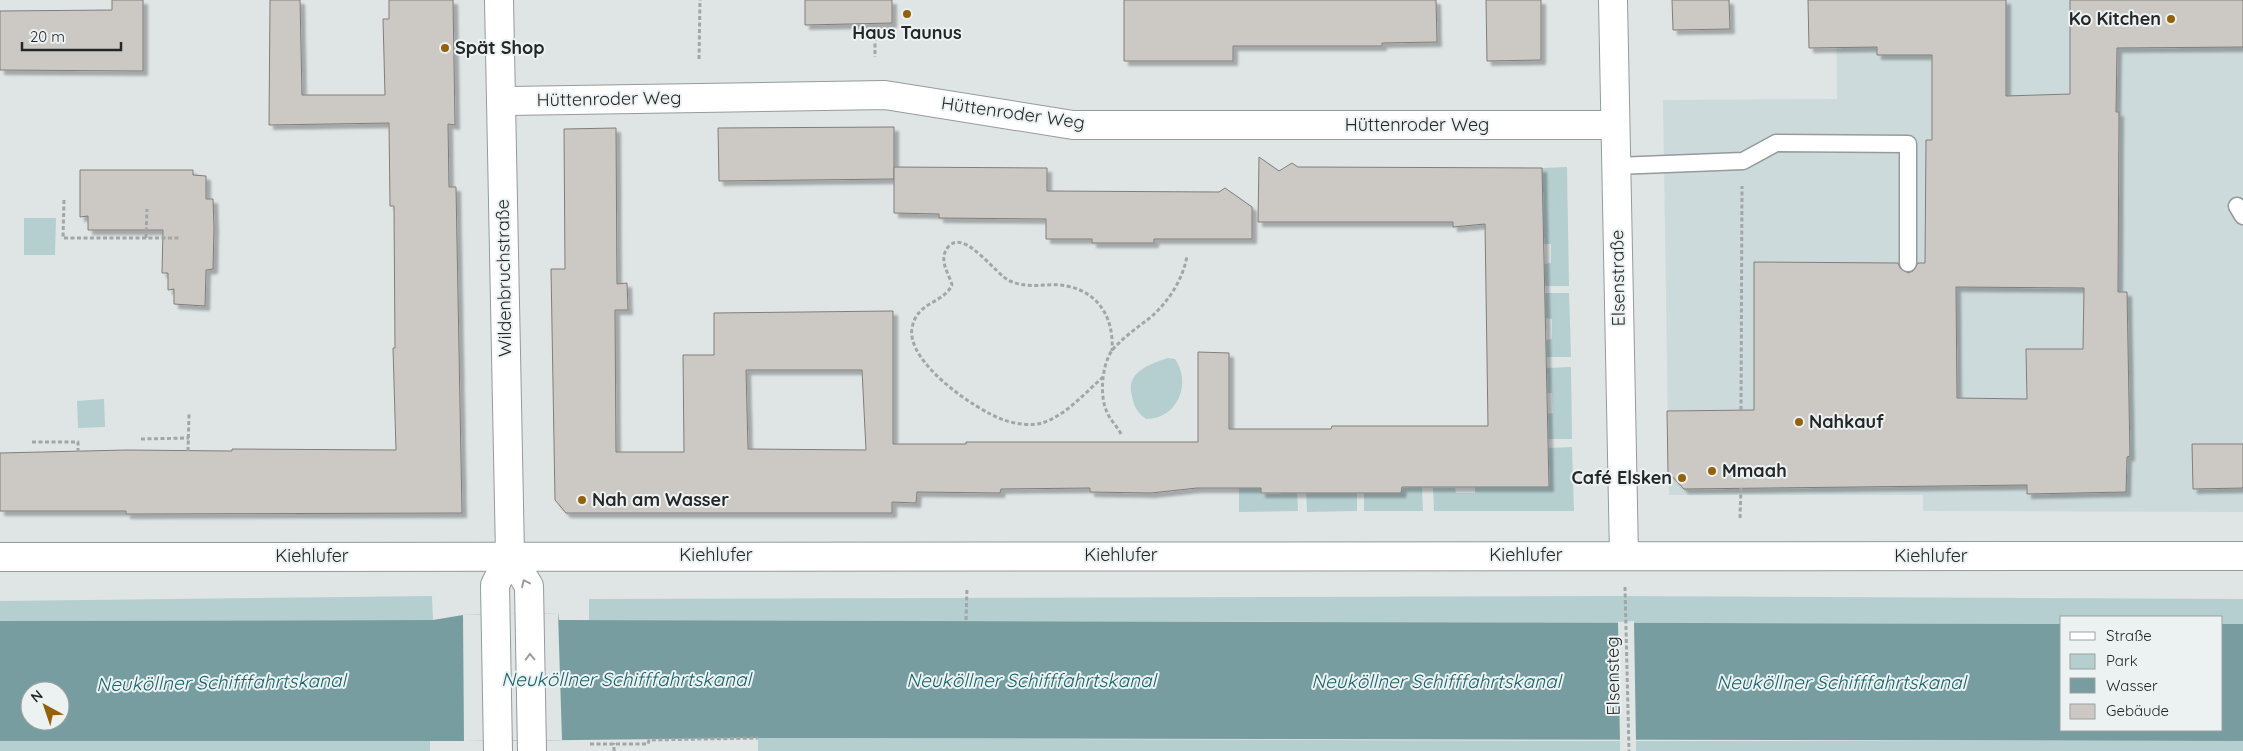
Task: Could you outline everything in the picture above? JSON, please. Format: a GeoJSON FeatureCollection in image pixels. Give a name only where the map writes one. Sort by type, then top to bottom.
{"type":"FeatureCollection","features":[{"type":"Feature","properties":{"kind":"street","name":"Wildenbruchstraße"},"geometry":{"type":"LineString","coordinates":[[498,746],[495,585],[510,555],[500,0]]}},
{"type":"Feature","properties":{"kind":"street","name":"Elsenstraße"},"geometry":{"type":"LineString","coordinates":[[1613,0],[1624,556]]}},
{"type":"Feature","properties":{"kind":"street","name":"Hüttenroder Weg"},"geometry":{"type":"LineString","coordinates":[[501,101],[885,95],[1073,125],[1615,125]]}},
{"type":"Feature","properties":{"kind":"street","name":"Kiehlufer"},"geometry":{"type":"LineString","coordinates":[[0,557],[510,555],[2243,556]]}},
{"type":"Feature","properties":{"kind":"street"},"geometry":{"type":"LineString","coordinates":[[510,555],[529,586],[532,746]]}},
{"type":"Feature","properties":{"kind":"lane"},"geometry":{"type":"LineString","coordinates":[[1616,166],[1743,161],[1776,143],[1908,144],[1908,263]]}},
{"type":"Feature","properties":{"kind":"path"},"geometry":{"type":"LineString","coordinates":[[699,59],[700,0]]}},
{"type":"Feature","properties":{"kind":"path"},"geometry":{"type":"LineString","coordinates":[[875,24],[875,56]]}},
{"type":"Feature","properties":{"kind":"path"},"geometry":{"type":"LineString","coordinates":[[1741,410],[1743,161]]}},
{"type":"Feature","properties":{"kind":"path"},"geometry":{"type":"LineString","coordinates":[[64,200],[64,238],[181,238]]}},
{"type":"Feature","properties":{"kind":"path"},"geometry":{"type":"LineString","coordinates":[[146,238],[147,208]]}},
{"type":"Feature","properties":{"kind":"path"},"geometry":{"type":"LineString","coordinates":[[1103,377],[1071,405],[1042,423],[1023,424],[1003,420],[952,390],[920,358],[912,343],[912,328],[916,316],[920,311],[946,294],[952,285],[944,266],[945,252],[949,246],[956,242],[965,244],[979,253],[1010,281],[1036,287],[1066,286],[1090,296],[1107,312],[1113,334],[1112,351],[1103,377],[1106,412],[1121,434]]}},
{"type":"Feature","properties":{"kind":"path"},"geometry":{"type":"LineString","coordinates":[[1112,351],[1153,315],[1175,289],[1185,266],[1187,256]]}},
{"type":"Feature","properties":{"kind":"path"},"geometry":{"type":"LineString","coordinates":[[188,451],[189,414]]}},
{"type":"Feature","properties":{"kind":"path"},"geometry":{"type":"LineString","coordinates":[[141,439],[188,438]]}},
{"type":"Feature","properties":{"kind":"path"},"geometry":{"type":"LineString","coordinates":[[32,442],[78,442],[78,452]]}},
{"type":"Feature","properties":{"kind":"path"},"geometry":{"type":"LineString","coordinates":[[1740,518],[1741,487]]}},
{"type":"Feature","properties":{"kind":"path"},"geometry":{"type":"LineString","coordinates":[[966,620],[967,590]]}},
{"type":"Feature","properties":{"kind":"path","name":"Elsensteg"},"geometry":{"type":"LineString","coordinates":[[1625,601],[1629,751]]}},
{"type":"Feature","properties":{"kind":"path"},"geometry":{"type":"LineString","coordinates":[[590,744],[648,744],[649,740],[758,738]]}},
{"type":"Feature","properties":{"kind":"path"},"geometry":{"type":"LineString","coordinates":[[614,743],[614,751]]}},
{"type":"Feature","properties":{"kind":"shaded area"},"geometry":{"type":"Polygon","coordinates":[[[1836,0],[2243,0],[2243,512],[1923,511],[1923,495],[1669,495],[1663,100],[1837,99],[1836,0]]]}},
{"type":"Feature","properties":{"kind":"green space"},"geometry":{"type":"Polygon","coordinates":[[[1567,167],[1569,286],[1544,286],[1544,264],[1551,263],[1551,244],[1543,244],[1542,168],[1567,167]]]}},
{"type":"Feature","properties":{"kind":"green space"},"geometry":{"type":"Polygon","coordinates":[[[24,218],[56,218],[55,255],[24,255],[24,218]]]}},
{"type":"Feature","properties":{"kind":"green space"},"geometry":{"type":"Polygon","coordinates":[[[1544,293],[1569,293],[1571,357],[1545,357],[1545,340],[1552,339],[1552,319],[1545,318],[1544,293]]]}},
{"type":"Feature","properties":{"kind":"green space"},"geometry":{"type":"Polygon","coordinates":[[[1168,358],[1175,359],[1180,368],[1182,389],[1179,398],[1166,413],[1146,419],[1136,409],[1131,388],[1132,381],[1147,366],[1168,358]]]}},
{"type":"Feature","properties":{"kind":"green space"},"geometry":{"type":"Polygon","coordinates":[[[1571,367],[1572,439],[1547,439],[1546,414],[1553,413],[1552,393],[1545,393],[1546,368],[1571,367]]]}},
{"type":"Feature","properties":{"kind":"green space"},"geometry":{"type":"Polygon","coordinates":[[[104,399],[105,427],[78,428],[77,401],[104,399]]]}},
{"type":"Feature","properties":{"kind":"green space"},"geometry":{"type":"Polygon","coordinates":[[[1572,447],[1574,511],[1434,511],[1433,488],[1455,488],[1456,493],[1475,493],[1475,487],[1549,487],[1548,448],[1572,447]]]}},
{"type":"Feature","properties":{"kind":"green space"},"geometry":{"type":"Polygon","coordinates":[[[1422,487],[1423,511],[1364,511],[1364,488],[1380,488],[1382,493],[1401,493],[1402,488],[1422,487]]]}},
{"type":"Feature","properties":{"kind":"green space"},"geometry":{"type":"Polygon","coordinates":[[[1239,488],[1261,488],[1261,494],[1281,494],[1281,488],[1297,488],[1298,511],[1239,512],[1239,488]]]}},
{"type":"Feature","properties":{"kind":"green space"},"geometry":{"type":"Polygon","coordinates":[[[1306,488],[1332,492],[1357,488],[1357,511],[1307,512],[1306,488]]]}},
{"type":"Feature","properties":{"kind":"green space"},"geometry":{"type":"Polygon","coordinates":[[[432,596],[433,620],[0,621],[0,601],[432,596]]]}},
{"type":"Feature","properties":{"kind":"green space"},"geometry":{"type":"Polygon","coordinates":[[[1608,596],[2243,599],[2243,624],[2223,624],[2223,616],[2060,616],[2060,624],[589,620],[589,599],[1608,596]]]}},
{"type":"Feature","properties":{"kind":"green space"},"geometry":{"type":"Polygon","coordinates":[[[758,738],[1620,741],[1620,751],[758,751],[758,738]]]}},
{"type":"Feature","properties":{"kind":"green space"},"geometry":{"type":"Polygon","coordinates":[[[0,741],[430,741],[430,751],[0,751],[0,741]]]}},
{"type":"Feature","properties":{"kind":"green space"},"geometry":{"type":"Polygon","coordinates":[[[1636,741],[2243,741],[2243,751],[1636,751],[1636,741]]]}},
{"type":"Feature","properties":{"kind":"water","name":"Neuköllner Schifffahrtskanal"},"geometry":{"type":"Polygon","coordinates":[[[558,613],[559,620],[2060,624],[2060,731],[2223,731],[2223,624],[2243,624],[2243,741],[758,738],[486,741],[0,741],[0,621],[433,620],[463,615],[558,613]]]}},
{"type":"Feature","properties":{"kind":"pier"},"geometry":{"type":"Polygon","coordinates":[[[558,613],[562,740],[464,741],[463,615],[558,613]]]}},
{"type":"Feature","properties":{"kind":"pier"},"geometry":{"type":"Polygon","coordinates":[[[1634,621],[1636,743],[1620,744],[1618,622],[1634,621]]]}},
{"type":"Feature","properties":{"kind":"building"},"geometry":{"type":"Polygon","coordinates":[[[112,0],[143,0],[143,71],[0,70],[0,11],[112,10],[112,0]]]}},
{"type":"Feature","properties":{"kind":"building"},"geometry":{"type":"Polygon","coordinates":[[[270,0],[300,0],[302,95],[385,95],[383,19],[389,19],[389,0],[453,0],[455,125],[448,124],[449,187],[456,187],[462,513],[126,514],[126,511],[0,511],[0,453],[126,450],[232,451],[232,449],[396,450],[393,348],[395,348],[394,206],[390,206],[389,123],[269,125],[270,0]]]}},
{"type":"Feature","properties":{"kind":"building"},"geometry":{"type":"Polygon","coordinates":[[[805,0],[892,0],[892,23],[805,25],[805,0]]]}},
{"type":"Feature","properties":{"kind":"building"},"geometry":{"type":"Polygon","coordinates":[[[1124,0],[1436,0],[1437,42],[1382,43],[1382,46],[1233,46],[1233,61],[1124,61],[1124,0]]]}},
{"type":"Feature","properties":{"kind":"building"},"geometry":{"type":"Polygon","coordinates":[[[1486,0],[1541,0],[1541,60],[1487,61],[1486,0]]]}},
{"type":"Feature","properties":{"kind":"building"},"geometry":{"type":"Polygon","coordinates":[[[1672,0],[1729,0],[1730,29],[1673,30],[1672,0]]]}},
{"type":"Feature","properties":{"kind":"building"},"geometry":{"type":"Polygon","coordinates":[[[1808,0],[2006,0],[2006,96],[2070,94],[2070,0],[2243,0],[2243,47],[2117,48],[2116,112],[2119,112],[2118,292],[2127,292],[2130,456],[2127,457],[2126,492],[2027,494],[2027,485],[1684,489],[1668,472],[1667,411],[1754,410],[1754,262],[1898,263],[1900,268],[1908,273],[1913,271],[1918,263],[1925,263],[1926,140],[1932,140],[1932,55],[1877,55],[1877,47],[1809,48],[1808,0]],[[1956,287],[1957,398],[2027,399],[2026,349],[2083,349],[2084,288],[1956,287]]]}},
{"type":"Feature","properties":{"kind":"building"},"geometry":{"type":"Polygon","coordinates":[[[894,127],[894,179],[719,181],[718,128],[894,127]]]}},
{"type":"Feature","properties":{"kind":"building"},"geometry":{"type":"Polygon","coordinates":[[[616,128],[617,284],[627,283],[628,310],[615,310],[616,452],[684,452],[683,355],[714,355],[714,313],[893,311],[893,444],[966,444],[966,442],[1198,442],[1198,352],[1229,353],[1229,429],[1331,429],[1332,426],[1488,426],[1485,224],[1453,227],[1453,222],[1258,222],[1259,157],[1279,171],[1292,163],[1298,167],[1542,168],[1549,487],[1402,487],[1401,493],[1261,493],[1261,488],[1197,488],[1151,493],[1090,492],[1090,488],[1001,489],[1000,493],[917,492],[916,503],[892,502],[892,513],[566,513],[555,500],[551,269],[565,269],[564,129],[616,128]],[[746,370],[748,449],[866,450],[862,370],[746,370]]]}},
{"type":"Feature","properties":{"kind":"building"},"geometry":{"type":"Polygon","coordinates":[[[894,167],[1047,168],[1047,191],[1219,192],[1225,188],[1252,207],[1252,239],[1154,239],[1154,243],[1092,243],[1092,239],[1046,239],[1046,219],[939,218],[939,214],[894,213],[894,167]]]}},
{"type":"Feature","properties":{"kind":"building"},"geometry":{"type":"Polygon","coordinates":[[[80,170],[193,170],[193,175],[206,176],[206,199],[213,199],[214,228],[213,269],[206,270],[205,306],[174,304],[174,289],[168,290],[168,273],[162,273],[163,230],[88,230],[88,216],[80,217],[80,170]]]}},
{"type":"Feature","properties":{"kind":"building"},"geometry":{"type":"Polygon","coordinates":[[[2192,444],[2243,444],[2243,488],[2193,489],[2192,444]]]}},
{"type":"Feature","properties":{"kind":"place","name":"Haus Taunus"},"geometry":{"type":"Point","coordinates":[907,14]}},
{"type":"Feature","properties":{"kind":"place","name":"Ko Kitchen"},"geometry":{"type":"Point","coordinates":[2171,19]}},
{"type":"Feature","properties":{"kind":"place","name":"Spät Shop"},"geometry":{"type":"Point","coordinates":[445,48]}},
{"type":"Feature","properties":{"kind":"place","name":"Nahkauf"},"geometry":{"type":"Point","coordinates":[1799,422]}},
{"type":"Feature","properties":{"kind":"place","name":"Mmaah"},"geometry":{"type":"Point","coordinates":[1712,471]}},
{"type":"Feature","properties":{"kind":"place","name":"Café Elsken"},"geometry":{"type":"Point","coordinates":[1682,478]}},
{"type":"Feature","properties":{"kind":"place","name":"Nah am Wasser"},"geometry":{"type":"Point","coordinates":[582,500]}}]}
